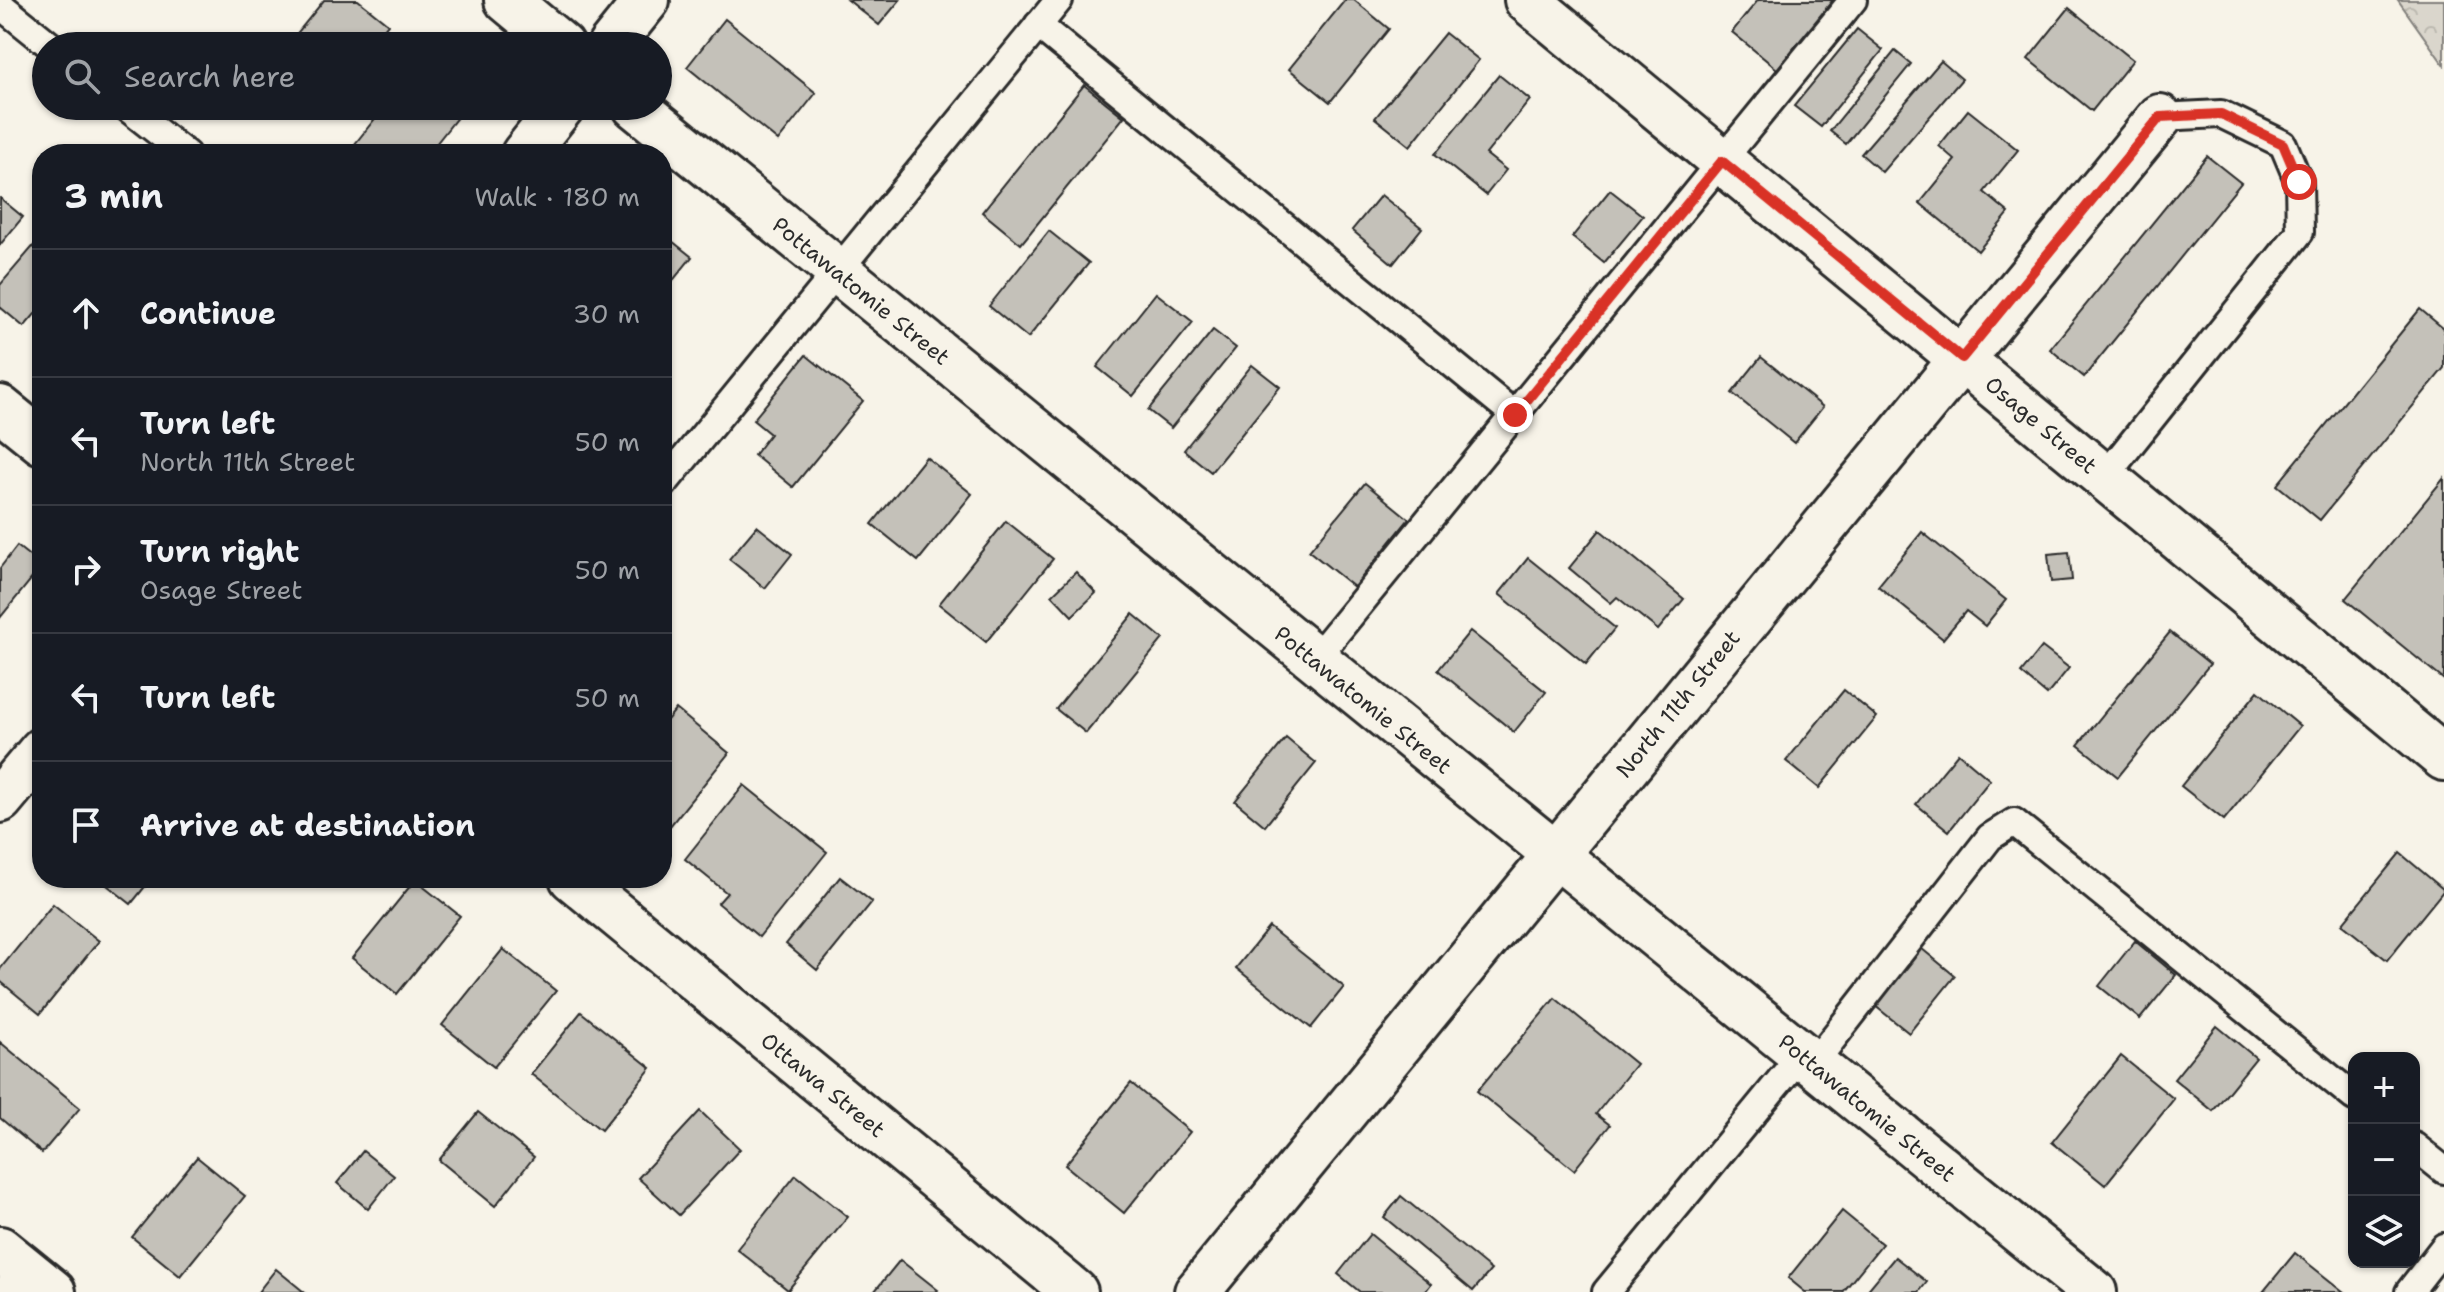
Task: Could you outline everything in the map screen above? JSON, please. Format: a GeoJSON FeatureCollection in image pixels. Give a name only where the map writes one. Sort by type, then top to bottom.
{"type":"FeatureCollection","features":[{"type":"Feature","properties":{"kind":"street"},"geometry":{"type":"LineString","coordinates":[[507,0],[545,32]]}},
{"type":"Feature","properties":{"kind":"street"},"geometry":{"type":"LineString","coordinates":[[621,32],[647,0]]}},
{"type":"Feature","properties":{"kind":"street","name":"Osage Street"},"geometry":{"type":"LineString","coordinates":[[1527,0],[2444,758]]}},
{"type":"Feature","properties":{"kind":"street","name":"North 11th Street"},"geometry":{"type":"LineString","coordinates":[[1197,1292],[2160,117]]}},
{"type":"Feature","properties":{"kind":"street"},"geometry":{"type":"LineString","coordinates":[[532,144],[551,120]]}},
{"type":"Feature","properties":{"kind":"street","name":"Pottawatomie Street"},"geometry":{"type":"LineString","coordinates":[[652,120],[1553,856],[2094,1292]]}},
{"type":"Feature","properties":{"kind":"street"},"geometry":{"type":"LineString","coordinates":[[0,408],[32,434]]}},
{"type":"Feature","properties":{"kind":"street"},"geometry":{"type":"LineString","coordinates":[[0,800],[32,762]]}},
{"type":"Feature","properties":{"kind":"street","name":"Ottawa Street"},"geometry":{"type":"LineString","coordinates":[[584,888],[1075,1292]]}},
{"type":"Feature","properties":{"kind":"lane"},"geometry":{"type":"LineString","coordinates":[[672,474],[1059,0]]}},
{"type":"Feature","properties":{"kind":"lane"},"geometry":{"type":"LineString","coordinates":[[1314,660],[1853,0]]}},
{"type":"Feature","properties":{"kind":"lane"},"geometry":{"type":"LineString","coordinates":[[0,5],[34,32]]}},
{"type":"Feature","properties":{"kind":"lane"},"geometry":{"type":"LineString","coordinates":[[1038,25],[1515,415]]}},
{"type":"Feature","properties":{"kind":"lane"},"geometry":{"type":"LineString","coordinates":[[2103,479],[2300,232],[2299,182],[2283,144],[2221,114],[2160,117]]}},
{"type":"Feature","properties":{"kind":"lane"},"geometry":{"type":"LineString","coordinates":[[143,120],[173,144]]}},
{"type":"Feature","properties":{"kind":"lane"},"geometry":{"type":"LineString","coordinates":[[1606,1292],[1807,1060],[1990,837],[2014,822],[2348,1092]]}},
{"type":"Feature","properties":{"kind":"lane"},"geometry":{"type":"LineString","coordinates":[[2420,1151],[2444,1170]]}},
{"type":"Feature","properties":{"kind":"lane"},"geometry":{"type":"LineString","coordinates":[[2409,1292],[2444,1247]]}},
{"type":"Feature","properties":{"kind":"green space"},"geometry":{"type":"Polygon","coordinates":[[[2398,0],[2444,0],[2444,65],[2398,0]]]}},
{"type":"Feature","properties":{"kind":"building"},"geometry":{"type":"Polygon","coordinates":[[[324,0],[358,0],[388,24],[381,32],[298,32],[324,0]]]}},
{"type":"Feature","properties":{"kind":"building"},"geometry":{"type":"Polygon","coordinates":[[[848,0],[900,0],[879,25],[848,0]]]}},
{"type":"Feature","properties":{"kind":"building"},"geometry":{"type":"Polygon","coordinates":[[[1345,0],[1354,0],[1389,29],[1330,102],[1289,69],[1345,0]]]}},
{"type":"Feature","properties":{"kind":"building"},"geometry":{"type":"Polygon","coordinates":[[[1758,0],[1833,0],[1777,69],[1732,32],[1758,0]]]}},
{"type":"Feature","properties":{"kind":"building"},"geometry":{"type":"Polygon","coordinates":[[[2069,8],[2133,60],[2092,111],[2028,59],[2069,8]]]}},
{"type":"Feature","properties":{"kind":"building"},"geometry":{"type":"Polygon","coordinates":[[[725,19],[816,93],[778,141],[687,67],[725,19]]]}},
{"type":"Feature","properties":{"kind":"building"},"geometry":{"type":"Polygon","coordinates":[[[1857,29],[1883,50],[1821,127],[1794,106],[1857,29]]]}},
{"type":"Feature","properties":{"kind":"building"},"geometry":{"type":"Polygon","coordinates":[[[1445,33],[1479,60],[1410,146],[1375,118],[1445,33]]]}},
{"type":"Feature","properties":{"kind":"building"},"geometry":{"type":"Polygon","coordinates":[[[1895,51],[1911,64],[1846,144],[1830,131],[1895,51]]]}},
{"type":"Feature","properties":{"kind":"building"},"geometry":{"type":"Polygon","coordinates":[[[1941,61],[1962,79],[1882,172],[1861,154],[1941,61]]]}},
{"type":"Feature","properties":{"kind":"building"},"geometry":{"type":"Polygon","coordinates":[[[1499,75],[1530,100],[1486,154],[1506,170],[1486,195],[1435,154],[1499,75]]]}},
{"type":"Feature","properties":{"kind":"building"},"geometry":{"type":"Polygon","coordinates":[[[1084,85],[1124,117],[1021,244],[982,212],[1084,85]]]}},
{"type":"Feature","properties":{"kind":"building"},"geometry":{"type":"Polygon","coordinates":[[[1968,110],[2018,150],[1984,192],[2009,213],[1978,251],[1920,203],[1955,160],[1939,146],[1968,110]]]}},
{"type":"Feature","properties":{"kind":"building"},"geometry":{"type":"Polygon","coordinates":[[[374,120],[455,120],[436,144],[355,144],[374,120]]]}},
{"type":"Feature","properties":{"kind":"building"},"geometry":{"type":"Polygon","coordinates":[[[2207,156],[2241,183],[2084,377],[2050,349],[2207,156]]]}},
{"type":"Feature","properties":{"kind":"building"},"geometry":{"type":"Polygon","coordinates":[[[1610,190],[1643,216],[1604,263],[1572,237],[1610,190]]]}},
{"type":"Feature","properties":{"kind":"building"},"geometry":{"type":"Polygon","coordinates":[[[1381,195],[1422,228],[1393,264],[1352,230],[1381,195]]]}},
{"type":"Feature","properties":{"kind":"building"},"geometry":{"type":"Polygon","coordinates":[[[0,198],[23,217],[0,245],[0,198]]]}},
{"type":"Feature","properties":{"kind":"building"},"geometry":{"type":"Polygon","coordinates":[[[1049,231],[1089,263],[1028,338],[989,306],[1049,231]]]}},
{"type":"Feature","properties":{"kind":"building"},"geometry":{"type":"Polygon","coordinates":[[[672,241],[692,257],[672,282],[672,241]]]}},
{"type":"Feature","properties":{"kind":"building"},"geometry":{"type":"Polygon","coordinates":[[[32,248],[32,318],[24,327],[0,307],[0,285],[32,248]]]}},
{"type":"Feature","properties":{"kind":"building"},"geometry":{"type":"Polygon","coordinates":[[[1156,293],[1193,322],[1133,396],[1097,367],[1156,293]]]}},
{"type":"Feature","properties":{"kind":"building"},"geometry":{"type":"Polygon","coordinates":[[[2420,309],[2444,329],[2444,368],[2320,520],[2277,485],[2420,309]]]}},
{"type":"Feature","properties":{"kind":"building"},"geometry":{"type":"Polygon","coordinates":[[[1213,330],[1236,348],[1171,428],[1148,410],[1213,330]]]}},
{"type":"Feature","properties":{"kind":"building"},"geometry":{"type":"Polygon","coordinates":[[[806,355],[863,401],[793,487],[754,455],[770,434],[753,420],[806,355]]]}},
{"type":"Feature","properties":{"kind":"building"},"geometry":{"type":"Polygon","coordinates":[[[1761,357],[1823,407],[1794,443],[1732,393],[1761,357]]]}},
{"type":"Feature","properties":{"kind":"building"},"geometry":{"type":"Polygon","coordinates":[[[1252,365],[1280,387],[1211,472],[1184,450],[1252,365]]]}},
{"type":"Feature","properties":{"kind":"building"},"geometry":{"type":"Polygon","coordinates":[[[926,457],[972,494],[918,561],[872,524],[926,457]]]}},
{"type":"Feature","properties":{"kind":"building"},"geometry":{"type":"Polygon","coordinates":[[[2444,478],[2444,680],[2345,599],[2444,478]]]}},
{"type":"Feature","properties":{"kind":"building"},"geometry":{"type":"Polygon","coordinates":[[[1365,483],[1409,519],[1354,587],[1309,551],[1365,483]]]}},
{"type":"Feature","properties":{"kind":"building"},"geometry":{"type":"Polygon","coordinates":[[[1006,521],[1053,559],[986,642],[939,604],[1006,521]]]}},
{"type":"Feature","properties":{"kind":"building"},"geometry":{"type":"Polygon","coordinates":[[[757,526],[792,554],[765,588],[729,559],[757,526]]]}},
{"type":"Feature","properties":{"kind":"building"},"geometry":{"type":"Polygon","coordinates":[[[1600,530],[1684,599],[1658,630],[1617,597],[1611,603],[1569,568],[1600,530]]]}},
{"type":"Feature","properties":{"kind":"building"},"geometry":{"type":"Polygon","coordinates":[[[1922,532],[2006,600],[1985,626],[1966,611],[1943,639],[1878,586],[1922,532]]]}},
{"type":"Feature","properties":{"kind":"building"},"geometry":{"type":"Polygon","coordinates":[[[17,546],[32,558],[32,578],[0,618],[0,568],[17,546]]]}},
{"type":"Feature","properties":{"kind":"building"},"geometry":{"type":"Polygon","coordinates":[[[2069,552],[2072,580],[2051,582],[2048,554],[2069,552]]]}},
{"type":"Feature","properties":{"kind":"building"},"geometry":{"type":"Polygon","coordinates":[[[1528,558],[1615,628],[1586,664],[1499,594],[1528,558]]]}},
{"type":"Feature","properties":{"kind":"building"},"geometry":{"type":"Polygon","coordinates":[[[1076,572],[1096,593],[1072,616],[1052,595],[1076,572]]]}},
{"type":"Feature","properties":{"kind":"building"},"geometry":{"type":"Polygon","coordinates":[[[1133,614],[1163,639],[1086,733],[1056,709],[1133,614]]]}},
{"type":"Feature","properties":{"kind":"building"},"geometry":{"type":"Polygon","coordinates":[[[1470,631],[1546,692],[1514,732],[1438,670],[1470,631]]]}},
{"type":"Feature","properties":{"kind":"building"},"geometry":{"type":"Polygon","coordinates":[[[2170,632],[2210,664],[2118,777],[2078,745],[2170,632]]]}},
{"type":"Feature","properties":{"kind":"building"},"geometry":{"type":"Polygon","coordinates":[[[2042,647],[2069,668],[2047,695],[2021,673],[2042,647]]]}},
{"type":"Feature","properties":{"kind":"building"},"geometry":{"type":"Polygon","coordinates":[[[1844,690],[1877,717],[1819,788],[1786,761],[1844,690]]]}},
{"type":"Feature","properties":{"kind":"building"},"geometry":{"type":"Polygon","coordinates":[[[2258,691],[2300,726],[2224,820],[2181,786],[2258,691]]]}},
{"type":"Feature","properties":{"kind":"building"},"geometry":{"type":"Polygon","coordinates":[[[676,709],[729,753],[672,824],[672,714],[676,709]]]}},
{"type":"Feature","properties":{"kind":"building"},"geometry":{"type":"Polygon","coordinates":[[[1286,738],[1316,763],[1265,826],[1235,801],[1286,738]]]}},
{"type":"Feature","properties":{"kind":"building"},"geometry":{"type":"Polygon","coordinates":[[[1958,753],[1990,780],[1949,831],[1916,804],[1958,753]]]}},
{"type":"Feature","properties":{"kind":"building"},"geometry":{"type":"Polygon","coordinates":[[[744,785],[827,852],[759,937],[718,903],[727,893],[685,859],[744,785]]]}},
{"type":"Feature","properties":{"kind":"building"},"geometry":{"type":"Polygon","coordinates":[[[2400,853],[2444,890],[2387,960],[2342,924],[2400,853]]]}},
{"type":"Feature","properties":{"kind":"building"},"geometry":{"type":"Polygon","coordinates":[[[840,877],[872,902],[817,970],[786,944],[840,877]]]}},
{"type":"Feature","properties":{"kind":"building"},"geometry":{"type":"Polygon","coordinates":[[[111,888],[144,888],[131,904],[111,888]]]}},
{"type":"Feature","properties":{"kind":"building"},"geometry":{"type":"Polygon","coordinates":[[[409,888],[425,888],[460,916],[397,994],[352,958],[409,888]]]}},
{"type":"Feature","properties":{"kind":"building"},"geometry":{"type":"Polygon","coordinates":[[[53,904],[99,941],[40,1014],[0,981],[0,969],[53,904]]]}},
{"type":"Feature","properties":{"kind":"building"},"geometry":{"type":"Polygon","coordinates":[[[1269,927],[1344,987],[1311,1028],[1236,968],[1269,927]]]}},
{"type":"Feature","properties":{"kind":"building"},"geometry":{"type":"Polygon","coordinates":[[[2135,941],[2176,975],[2140,1019],[2099,986],[2135,941]]]}},
{"type":"Feature","properties":{"kind":"building"},"geometry":{"type":"Polygon","coordinates":[[[1916,944],[1955,976],[1909,1033],[1869,1001],[1916,944]]]}},
{"type":"Feature","properties":{"kind":"building"},"geometry":{"type":"Polygon","coordinates":[[[503,949],[556,991],[494,1067],[442,1025],[503,949]]]}},
{"type":"Feature","properties":{"kind":"building"},"geometry":{"type":"Polygon","coordinates":[[[1555,998],[1636,1064],[1596,1114],[1610,1125],[1574,1170],[1477,1091],[1555,998]]]}},
{"type":"Feature","properties":{"kind":"building"},"geometry":{"type":"Polygon","coordinates":[[[581,1012],[651,1068],[601,1130],[531,1074],[581,1012]]]}},
{"type":"Feature","properties":{"kind":"building"},"geometry":{"type":"Polygon","coordinates":[[[2217,1026],[2256,1058],[2213,1111],[2174,1079],[2217,1026]]]}},
{"type":"Feature","properties":{"kind":"building"},"geometry":{"type":"Polygon","coordinates":[[[0,1042],[80,1108],[42,1153],[0,1118],[0,1042]]]}},
{"type":"Feature","properties":{"kind":"building"},"geometry":{"type":"Polygon","coordinates":[[[2121,1056],[2174,1099],[2105,1185],[2052,1142],[2121,1056]]]}},
{"type":"Feature","properties":{"kind":"building"},"geometry":{"type":"Polygon","coordinates":[[[1131,1083],[1190,1132],[1124,1213],[1065,1165],[1131,1083]]]}},
{"type":"Feature","properties":{"kind":"building"},"geometry":{"type":"Polygon","coordinates":[[[700,1111],[740,1149],[679,1215],[638,1178],[700,1111]]]}},
{"type":"Feature","properties":{"kind":"building"},"geometry":{"type":"Polygon","coordinates":[[[478,1112],[534,1157],[495,1206],[439,1160],[478,1112]]]}},
{"type":"Feature","properties":{"kind":"building"},"geometry":{"type":"Polygon","coordinates":[[[363,1151],[394,1176],[368,1209],[337,1183],[363,1151]]]}},
{"type":"Feature","properties":{"kind":"building"},"geometry":{"type":"Polygon","coordinates":[[[197,1157],[245,1196],[180,1276],[132,1237],[197,1157]]]}},
{"type":"Feature","properties":{"kind":"building"},"geometry":{"type":"Polygon","coordinates":[[[796,1175],[848,1217],[788,1290],[737,1249],[796,1175]]]}},
{"type":"Feature","properties":{"kind":"building"},"geometry":{"type":"Polygon","coordinates":[[[1401,1196],[1491,1270],[1473,1291],[1384,1217],[1401,1196]]]}},
{"type":"Feature","properties":{"kind":"building"},"geometry":{"type":"Polygon","coordinates":[[[1842,1211],[1882,1244],[1843,1292],[1805,1292],[1788,1278],[1842,1211]]]}},
{"type":"Feature","properties":{"kind":"building"},"geometry":{"type":"Polygon","coordinates":[[[1370,1234],[1431,1284],[1425,1292],[1360,1292],[1338,1274],[1370,1234]]]}},
{"type":"Feature","properties":{"kind":"building"},"geometry":{"type":"Polygon","coordinates":[[[2295,1253],[2344,1292],[2263,1292],[2295,1253]]]}},
{"type":"Feature","properties":{"kind":"building"},"geometry":{"type":"Polygon","coordinates":[[[1895,1257],[1927,1282],[1919,1292],[1866,1292],[1895,1257]]]}},
{"type":"Feature","properties":{"kind":"building"},"geometry":{"type":"Polygon","coordinates":[[[900,1260],[938,1290],[874,1292],[900,1260]]]}},
{"type":"Feature","properties":{"kind":"building"},"geometry":{"type":"Polygon","coordinates":[[[276,1269],[304,1292],[258,1292],[276,1269]]]}},
{"type":"Feature","properties":{"kind":"route"},"geometry":{"type":"LineString","coordinates":[[1515,415],[1722,161],[1962,358],[2160,117],[2221,114],[2283,144],[2299,182]]}}]}
